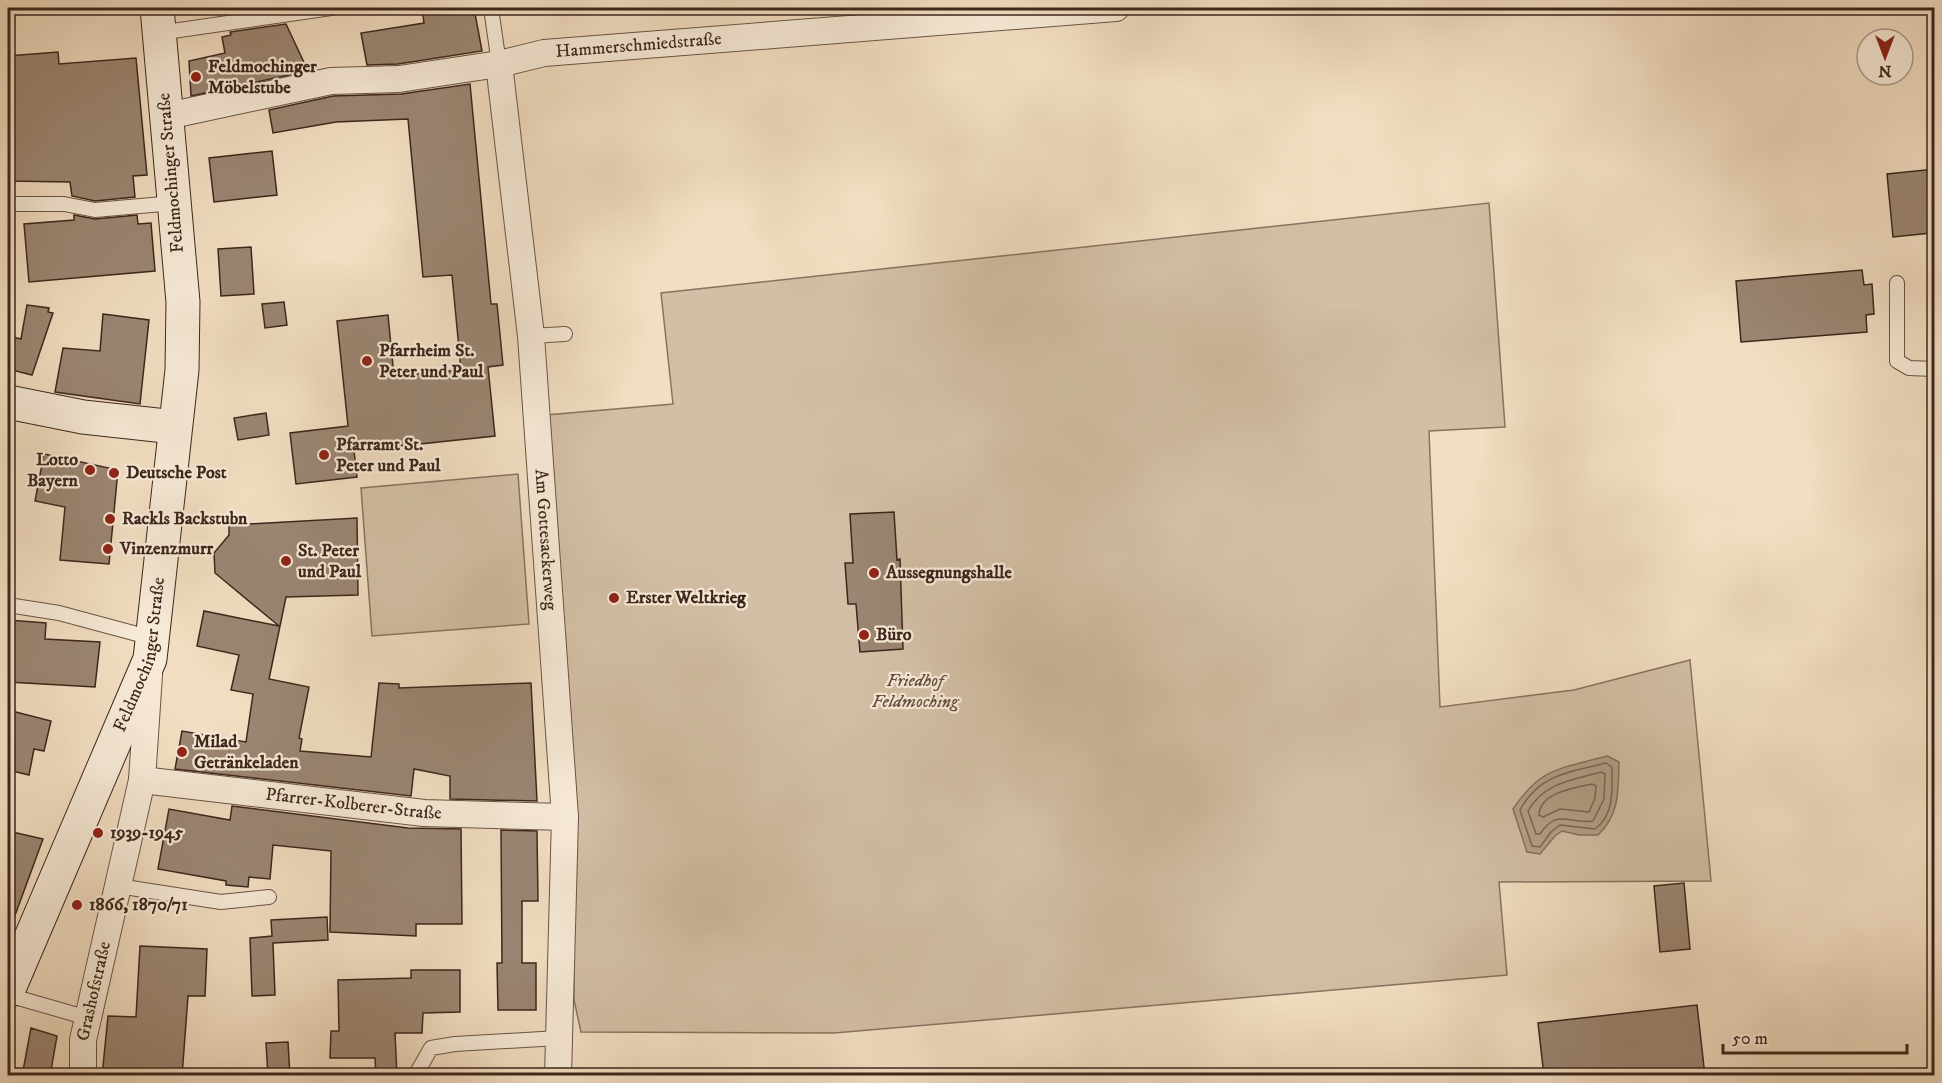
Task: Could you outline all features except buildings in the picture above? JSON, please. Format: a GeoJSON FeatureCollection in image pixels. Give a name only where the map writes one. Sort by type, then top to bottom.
{"type":"FeatureCollection","features":[{"type":"Feature","properties":{"kind":"main road","name":"Feldmochinger Straße"},"geometry":{"type":"LineString","coordinates":[[8,993],[151,649],[182,370],[183,302],[158,20]]}},
{"type":"Feature","properties":{"kind":"main road"},"geometry":{"type":"LineString","coordinates":[[8,402],[83,417],[175,427]]}},
{"type":"Feature","properties":{"kind":"street","name":"Hammerschmiedstraße"},"geometry":{"type":"LineString","coordinates":[[167,116],[331,81],[399,79],[498,64],[544,53],[1116,8]]}},
{"type":"Feature","properties":{"kind":"street","name":"Am Gottesackerweg"},"geometry":{"type":"LineString","coordinates":[[498,64],[531,336],[565,817],[558,1076]]}},
{"type":"Feature","properties":{"kind":"street","name":"Grashofstraße"},"geometry":{"type":"LineString","coordinates":[[83,1076],[83,1040],[142,780],[151,649]]}},
{"type":"Feature","properties":{"kind":"street","name":"Pfarrer-Kolberer-Straße"},"geometry":{"type":"LineString","coordinates":[[142,780],[424,813],[565,817]]}},
{"type":"Feature","properties":{"kind":"lane"},"geometry":{"type":"LineString","coordinates":[[158,20],[331,8]]}},
{"type":"Feature","properties":{"kind":"lane","name":"Am Gottesackerweg"},"geometry":{"type":"LineString","coordinates":[[491,8],[498,64]]}},
{"type":"Feature","properties":{"kind":"lane"},"geometry":{"type":"LineString","coordinates":[[8,204],[64,204],[95,210],[174,203]]}},
{"type":"Feature","properties":{"kind":"lane"},"geometry":{"type":"LineString","coordinates":[[1897,283],[1898,361],[1909,368],[1935,369]]}},
{"type":"Feature","properties":{"kind":"lane"},"geometry":{"type":"LineString","coordinates":[[531,336],[565,334]]}},
{"type":"Feature","properties":{"kind":"lane"},"geometry":{"type":"LineString","coordinates":[[8,605],[59,614],[151,649]]}},
{"type":"Feature","properties":{"kind":"lane"},"geometry":{"type":"LineString","coordinates":[[118,886],[221,902],[269,897]]}},
{"type":"Feature","properties":{"kind":"lane"},"geometry":{"type":"LineString","coordinates":[[8,993],[88,1018]]}},
{"type":"Feature","properties":{"kind":"lane"},"geometry":{"type":"LineString","coordinates":[[415,1076],[431,1048],[455,1044],[559,1038]]}},
{"type":"Feature","properties":{"kind":"green space","name":"Friedhof Feldmoching"},"geometry":{"type":"Polygon","coordinates":[[[1489,203],[1505,427],[1429,431],[1440,707],[1574,690],[1690,660],[1711,881],[1499,882],[1507,975],[834,1033],[581,1032],[574,1000],[574,810],[546,415],[673,404],[661,293],[1489,203]]]}},
{"type":"Feature","properties":{"kind":"green space"},"geometry":{"type":"Polygon","coordinates":[[[518,474],[529,624],[372,636],[361,488],[518,474]]]}},
{"type":"Feature","properties":{"kind":"water"},"geometry":{"type":"Polygon","coordinates":[[[1607,756],[1619,762],[1616,802],[1605,827],[1598,835],[1579,835],[1562,831],[1540,854],[1527,852],[1513,809],[1523,795],[1533,784],[1554,771],[1607,756]]]}},
{"type":"Feature","properties":{"kind":"place","name":"Feldmochinger Möbelstube"},"geometry":{"type":"Point","coordinates":[196,77]}},
{"type":"Feature","properties":{"kind":"place","name":"Pfarrheim St. Peter und Paul"},"geometry":{"type":"Point","coordinates":[367,361]}},
{"type":"Feature","properties":{"kind":"place","name":"Pfarramt St. Peter und Paul"},"geometry":{"type":"Point","coordinates":[324,455]}},
{"type":"Feature","properties":{"kind":"place","name":"Lotto Bayern"},"geometry":{"type":"Point","coordinates":[90,470]}},
{"type":"Feature","properties":{"kind":"place","name":"Deutsche Post"},"geometry":{"type":"Point","coordinates":[114,473]}},
{"type":"Feature","properties":{"kind":"place","name":"Rackls Backstubn"},"geometry":{"type":"Point","coordinates":[110,519]}},
{"type":"Feature","properties":{"kind":"place","name":"Vinzenzmurr"},"geometry":{"type":"Point","coordinates":[108,549]}},
{"type":"Feature","properties":{"kind":"place","name":"St. Peter und Paul"},"geometry":{"type":"Point","coordinates":[286,561]}},
{"type":"Feature","properties":{"kind":"place","name":"Aussegnungshalle"},"geometry":{"type":"Point","coordinates":[874,573]}},
{"type":"Feature","properties":{"kind":"place","name":"Erster Weltkrieg"},"geometry":{"type":"Point","coordinates":[614,598]}},
{"type":"Feature","properties":{"kind":"place","name":"Büro"},"geometry":{"type":"Point","coordinates":[864,635]}},
{"type":"Feature","properties":{"kind":"place","name":"Milad Getränkeladen"},"geometry":{"type":"Point","coordinates":[182,752]}},
{"type":"Feature","properties":{"kind":"place","name":"1939-1945"},"geometry":{"type":"Point","coordinates":[98,833]}},
{"type":"Feature","properties":{"kind":"place","name":"1866, 1870/71"},"geometry":{"type":"Point","coordinates":[77,905]}}]}
